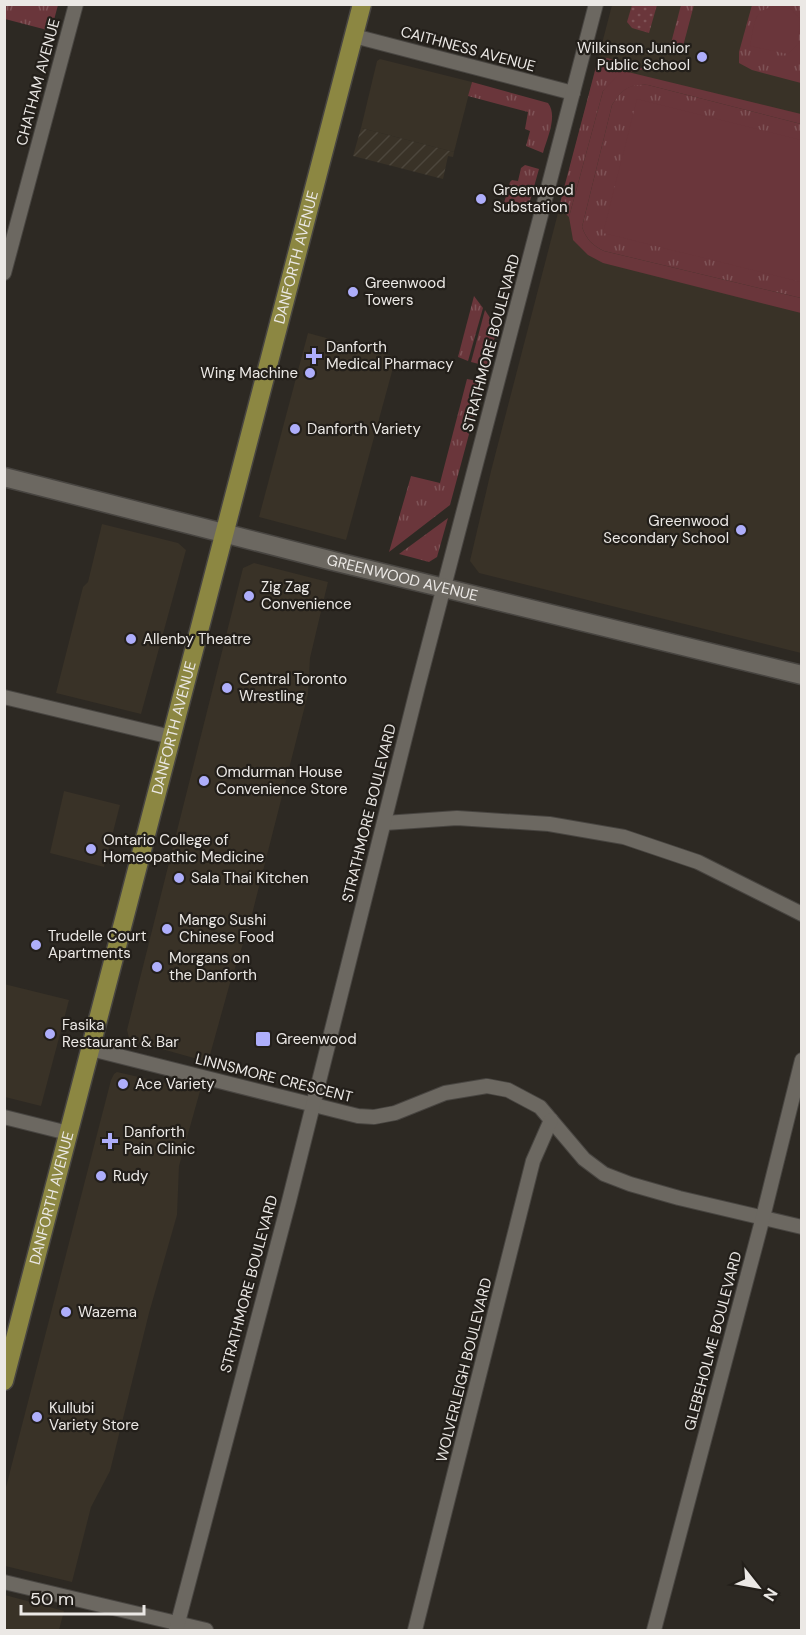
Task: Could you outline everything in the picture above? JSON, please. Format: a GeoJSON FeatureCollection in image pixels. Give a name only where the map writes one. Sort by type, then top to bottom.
{"type":"FeatureCollection","features":[{"type":"Feature","properties":{"kind":"main road","name":"DANFORTH AVENUE"},"geometry":{"type":"LineString","coordinates":[[4,1381],[8,1352],[91,1049],[362,4]]}},
{"type":"Feature","properties":{"kind":"street","name":"CHATHAM AVENUE"},"geometry":{"type":"LineString","coordinates":[[4,273],[76,4]]}},
{"type":"Feature","properties":{"kind":"street","name":"STRATHMORE BOULEVARD"},"geometry":{"type":"LineString","coordinates":[[177,1627],[596,4]]}},
{"type":"Feature","properties":{"kind":"street","name":"CAITHNESS AVENUE"},"geometry":{"type":"LineString","coordinates":[[354,36],[573,93]]}},
{"type":"Feature","properties":{"kind":"street","name":"GREENWOOD AVENUE"},"geometry":{"type":"LineString","coordinates":[[4,477],[801,675]]}},
{"type":"Feature","properties":{"kind":"street"},"geometry":{"type":"LineString","coordinates":[[4,697],[171,737]]}},
{"type":"Feature","properties":{"kind":"street"},"geometry":{"type":"LineString","coordinates":[[384,823],[457,818],[549,824],[624,837],[698,862],[801,914]]}},
{"type":"Feature","properties":{"kind":"street","name":"LINNSMORE CRESCENT"},"geometry":{"type":"LineString","coordinates":[[91,1049],[335,1112],[374,1117],[409,1108],[445,1093],[487,1086],[508,1090],[540,1107],[584,1160],[604,1174],[680,1198],[801,1227]]}},
{"type":"Feature","properties":{"kind":"street","name":"GLEBEHOLME BOULEVARD"},"geometry":{"type":"LineString","coordinates":[[654,1630],[763,1217],[801,1060]]}},
{"type":"Feature","properties":{"kind":"street"},"geometry":{"type":"LineString","coordinates":[[4,1117],[68,1133]]}},
{"type":"Feature","properties":{"kind":"street","name":"WOLVERLEIGH BOULEVARD"},"geometry":{"type":"LineString","coordinates":[[415,1630],[533,1161],[551,1120]]}},
{"type":"Feature","properties":{"kind":"street"},"geometry":{"type":"LineString","coordinates":[[4,1582],[177,1627],[206,1630]]}},
{"type":"Feature","properties":{"kind":"shaded area"},"geometry":{"type":"Polygon","coordinates":[[[612,5],[801,5],[801,653],[479,573],[470,561],[491,471],[612,5]]]}},
{"type":"Feature","properties":{"kind":"shaded area"},"geometry":{"type":"Polygon","coordinates":[[[380,59],[472,82],[454,152],[361,128],[377,61],[380,59]]]}},
{"type":"Feature","properties":{"kind":"shaded area"},"geometry":{"type":"Polygon","coordinates":[[[361,128],[454,152],[453,157],[448,156],[443,179],[353,156],[361,128]]]}},
{"type":"Feature","properties":{"kind":"shaded area"},"geometry":{"type":"Polygon","coordinates":[[[308,333],[396,357],[346,540],[259,517],[308,333]]]}},
{"type":"Feature","properties":{"kind":"shaded area"},"geometry":{"type":"Polygon","coordinates":[[[102,524],[178,543],[186,550],[141,714],[56,693],[102,524]]]}},
{"type":"Feature","properties":{"kind":"shaded area"},"geometry":{"type":"Polygon","coordinates":[[[254,563],[328,582],[310,658],[308,694],[249,926],[208,1062],[137,1042],[129,1038],[127,1030],[243,568],[254,563]]]}},
{"type":"Feature","properties":{"kind":"shaded area"},"geometry":{"type":"Polygon","coordinates":[[[64,791],[120,805],[104,867],[50,853],[64,791]]]}},
{"type":"Feature","properties":{"kind":"shaded area"},"geometry":{"type":"Polygon","coordinates":[[[4,984],[69,1000],[41,1106],[5,1097],[4,984]]]}},
{"type":"Feature","properties":{"kind":"shaded area"},"geometry":{"type":"Polygon","coordinates":[[[117,1072],[200,1091],[179,1166],[177,1215],[149,1313],[110,1471],[91,1507],[72,1582],[5,1566],[5,1491],[111,1080],[117,1072]]]}},
{"type":"Feature","properties":{"kind":"shaded area"},"geometry":{"type":"Polygon","coordinates":[[[5,1595],[64,1611],[59,1630],[5,1630],[5,1595]]]}},
{"type":"Feature","properties":{"kind":"green space"},"geometry":{"type":"Polygon","coordinates":[[[4,5],[58,5],[51,31],[5,19],[4,5]]]}},
{"type":"Feature","properties":{"kind":"green space"},"geometry":{"type":"Polygon","coordinates":[[[632,5],[657,5],[649,33],[632,28],[627,22],[632,5]]]}},
{"type":"Feature","properties":{"kind":"green space"},"geometry":{"type":"Polygon","coordinates":[[[681,5],[694,5],[682,50],[670,47],[681,5]]]}},
{"type":"Feature","properties":{"kind":"green space"},"geometry":{"type":"Polygon","coordinates":[[[752,5],[801,5],[801,83],[752,70],[739,63],[739,52],[752,5]]]}},
{"type":"Feature","properties":{"kind":"green space"},"geometry":{"type":"Polygon","coordinates":[[[779,6],[791,9],[800,19],[798,44],[788,54],[750,46],[756,18],[764,10],[779,6]]]}},
{"type":"Feature","properties":{"kind":"green space"},"geometry":{"type":"Polygon","coordinates":[[[607,58],[646,69],[628,72],[603,91],[569,217],[559,207],[597,63],[607,58]]]}},
{"type":"Feature","properties":{"kind":"green space"},"geometry":{"type":"Polygon","coordinates":[[[628,72],[801,114],[801,124],[648,85],[631,86],[619,95],[612,105],[582,227],[588,239],[604,251],[801,298],[801,313],[603,263],[588,255],[573,240],[569,217],[603,91],[618,75],[628,72]]]}},
{"type":"Feature","properties":{"kind":"green space"},"geometry":{"type":"Polygon","coordinates":[[[472,82],[548,103],[551,108],[552,121],[543,153],[526,146],[530,131],[525,129],[528,112],[468,96],[472,82]]]}},
{"type":"Feature","properties":{"kind":"green space"},"geometry":{"type":"Polygon","coordinates":[[[638,84],[801,124],[801,298],[604,251],[588,239],[582,227],[612,105],[623,91],[638,84]]]}},
{"type":"Feature","properties":{"kind":"green space"},"geometry":{"type":"Polygon","coordinates":[[[637,99],[801,140],[801,282],[603,233],[637,99]]]}},
{"type":"Feature","properties":{"kind":"green space"},"geometry":{"type":"Polygon","coordinates":[[[525,165],[539,169],[528,208],[504,203],[510,182],[518,181],[521,168],[525,165]]]}},
{"type":"Feature","properties":{"kind":"green space"},"geometry":{"type":"Polygon","coordinates":[[[474,296],[483,308],[468,361],[458,357],[474,296]]]}},
{"type":"Feature","properties":{"kind":"green space"},"geometry":{"type":"Polygon","coordinates":[[[485,310],[497,329],[487,366],[471,362],[485,310]]]}},
{"type":"Feature","properties":{"kind":"green space"},"geometry":{"type":"Polygon","coordinates":[[[467,379],[483,382],[450,505],[389,552],[411,476],[440,483],[467,379]]]}},
{"type":"Feature","properties":{"kind":"green space"},"geometry":{"type":"Polygon","coordinates":[[[448,518],[437,557],[429,562],[399,554],[448,518]]]}},
{"type":"Feature","properties":{"kind":"place","name":"Wilkinson Junior Public School"},"geometry":{"type":"Point","coordinates":[702,57]}},
{"type":"Feature","properties":{"kind":"place","name":"Greenwood Substation"},"geometry":{"type":"Point","coordinates":[481,199]}},
{"type":"Feature","properties":{"kind":"place","name":"Greenwood Towers"},"geometry":{"type":"Point","coordinates":[353,292]}},
{"type":"Feature","properties":{"kind":"place","name":"Danforth Medical Pharmacy"},"geometry":{"type":"Point","coordinates":[314,356]}},
{"type":"Feature","properties":{"kind":"place","name":"Wing Machine"},"geometry":{"type":"Point","coordinates":[310,373]}},
{"type":"Feature","properties":{"kind":"place","name":"Danforth Variety"},"geometry":{"type":"Point","coordinates":[295,429]}},
{"type":"Feature","properties":{"kind":"place","name":"Greenwood Secondary School"},"geometry":{"type":"Point","coordinates":[741,530]}},
{"type":"Feature","properties":{"kind":"place","name":"Zig Zag Convenience"},"geometry":{"type":"Point","coordinates":[249,596]}},
{"type":"Feature","properties":{"kind":"place","name":"Allenby Theatre"},"geometry":{"type":"Point","coordinates":[131,639]}},
{"type":"Feature","properties":{"kind":"place","name":"Central Toronto Wrestling"},"geometry":{"type":"Point","coordinates":[227,688]}},
{"type":"Feature","properties":{"kind":"place","name":"Omdurman House Convenience Store"},"geometry":{"type":"Point","coordinates":[204,781]}},
{"type":"Feature","properties":{"kind":"place","name":"Ontario College of Homeopathic Medicine"},"geometry":{"type":"Point","coordinates":[91,849]}},
{"type":"Feature","properties":{"kind":"place","name":"Sala Thai Kitchen"},"geometry":{"type":"Point","coordinates":[179,878]}},
{"type":"Feature","properties":{"kind":"place","name":"Mango Sushi Chinese Food"},"geometry":{"type":"Point","coordinates":[167,929]}},
{"type":"Feature","properties":{"kind":"place","name":"Trudelle Court Apartments"},"geometry":{"type":"Point","coordinates":[36,945]}},
{"type":"Feature","properties":{"kind":"place","name":"Morgans on the Danforth"},"geometry":{"type":"Point","coordinates":[157,967]}},
{"type":"Feature","properties":{"kind":"place","name":"Fasika Restaurant & Bar"},"geometry":{"type":"Point","coordinates":[50,1034]}},
{"type":"Feature","properties":{"kind":"place","name":"Greenwood"},"geometry":{"type":"Point","coordinates":[263,1039]}},
{"type":"Feature","properties":{"kind":"place","name":"Ace Variety"},"geometry":{"type":"Point","coordinates":[123,1084]}},
{"type":"Feature","properties":{"kind":"place","name":"Danforth Pain Clinic"},"geometry":{"type":"Point","coordinates":[110,1141]}},
{"type":"Feature","properties":{"kind":"place","name":"Rudy"},"geometry":{"type":"Point","coordinates":[101,1176]}},
{"type":"Feature","properties":{"kind":"place","name":"Wazema"},"geometry":{"type":"Point","coordinates":[66,1312]}},
{"type":"Feature","properties":{"kind":"place","name":"Kullubi Variety Store"},"geometry":{"type":"Point","coordinates":[37,1417]}}]}
